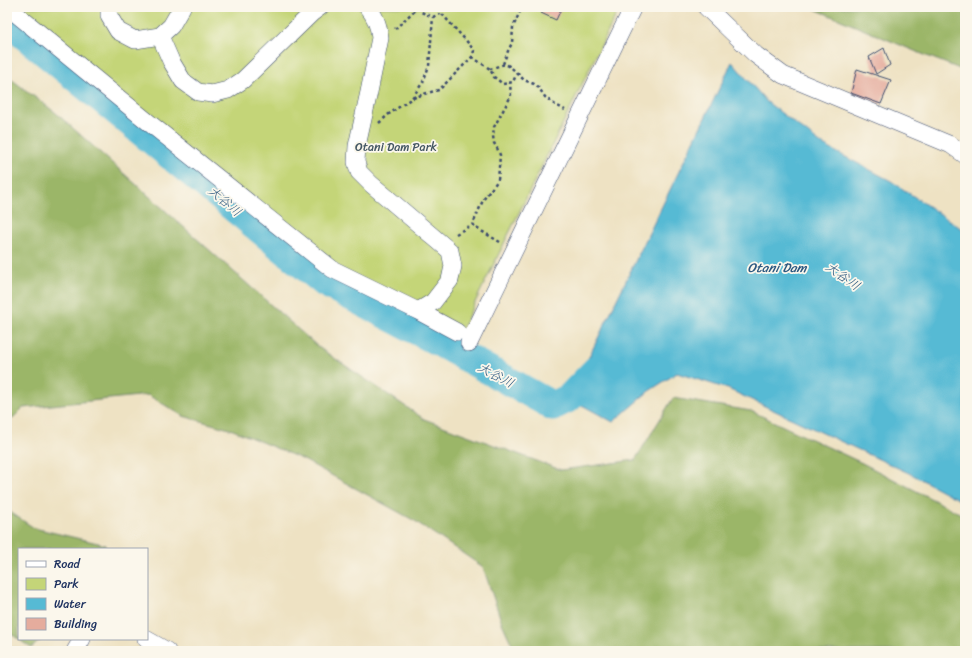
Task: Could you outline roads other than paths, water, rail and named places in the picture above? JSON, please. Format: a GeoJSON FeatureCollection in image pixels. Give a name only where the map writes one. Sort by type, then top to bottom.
{"type":"FeatureCollection","features":[{"type":"Feature","properties":{"kind":"street"},"geometry":{"type":"LineString","coordinates":[[109,7],[109,16],[118,31],[135,40],[160,36],[171,26],[182,7]]}},
{"type":"Feature","properties":{"kind":"street"},"geometry":{"type":"LineString","coordinates":[[160,36],[171,61],[183,81],[198,92],[212,94],[228,90],[242,80],[320,7]]}},
{"type":"Feature","properties":{"kind":"street"},"geometry":{"type":"LineString","coordinates":[[367,7],[373,13],[379,30],[379,42],[370,92],[357,146],[356,162],[359,172],[450,251],[453,266],[450,280],[433,302],[418,311]]}},
{"type":"Feature","properties":{"kind":"street"},"geometry":{"type":"LineString","coordinates":[[10,9],[332,269],[418,311],[463,337],[515,249],[633,7]]}},
{"type":"Feature","properties":{"kind":"street"},"geometry":{"type":"LineString","coordinates":[[706,7],[756,54],[783,75],[951,145],[965,155]]}},
{"type":"Feature","properties":{"kind":"street"},"geometry":{"type":"LineString","coordinates":[[75,651],[81,640]]}},
{"type":"Feature","properties":{"kind":"street"},"geometry":{"type":"LineString","coordinates":[[148,640],[167,651]]}},
{"type":"Feature","properties":{"kind":"water","name":"Otani Dam"},"geometry":{"type":"Polygon","coordinates":[[[732,62],[767,102],[823,145],[891,181],[965,231],[965,503],[913,475],[728,389],[677,373],[649,391],[613,422],[569,398],[732,62]]]}},
{"type":"Feature","properties":{"kind":"waterway","name":"大谷川"},"geometry":{"type":"LineString","coordinates":[[7,21],[325,283],[442,344],[553,406],[569,398],[596,370]]}},
{"type":"Feature","properties":{"kind":"park label","name":"Otani Dam Park"},"geometry":{"type":"Point","coordinates":[396,147]}}]}
